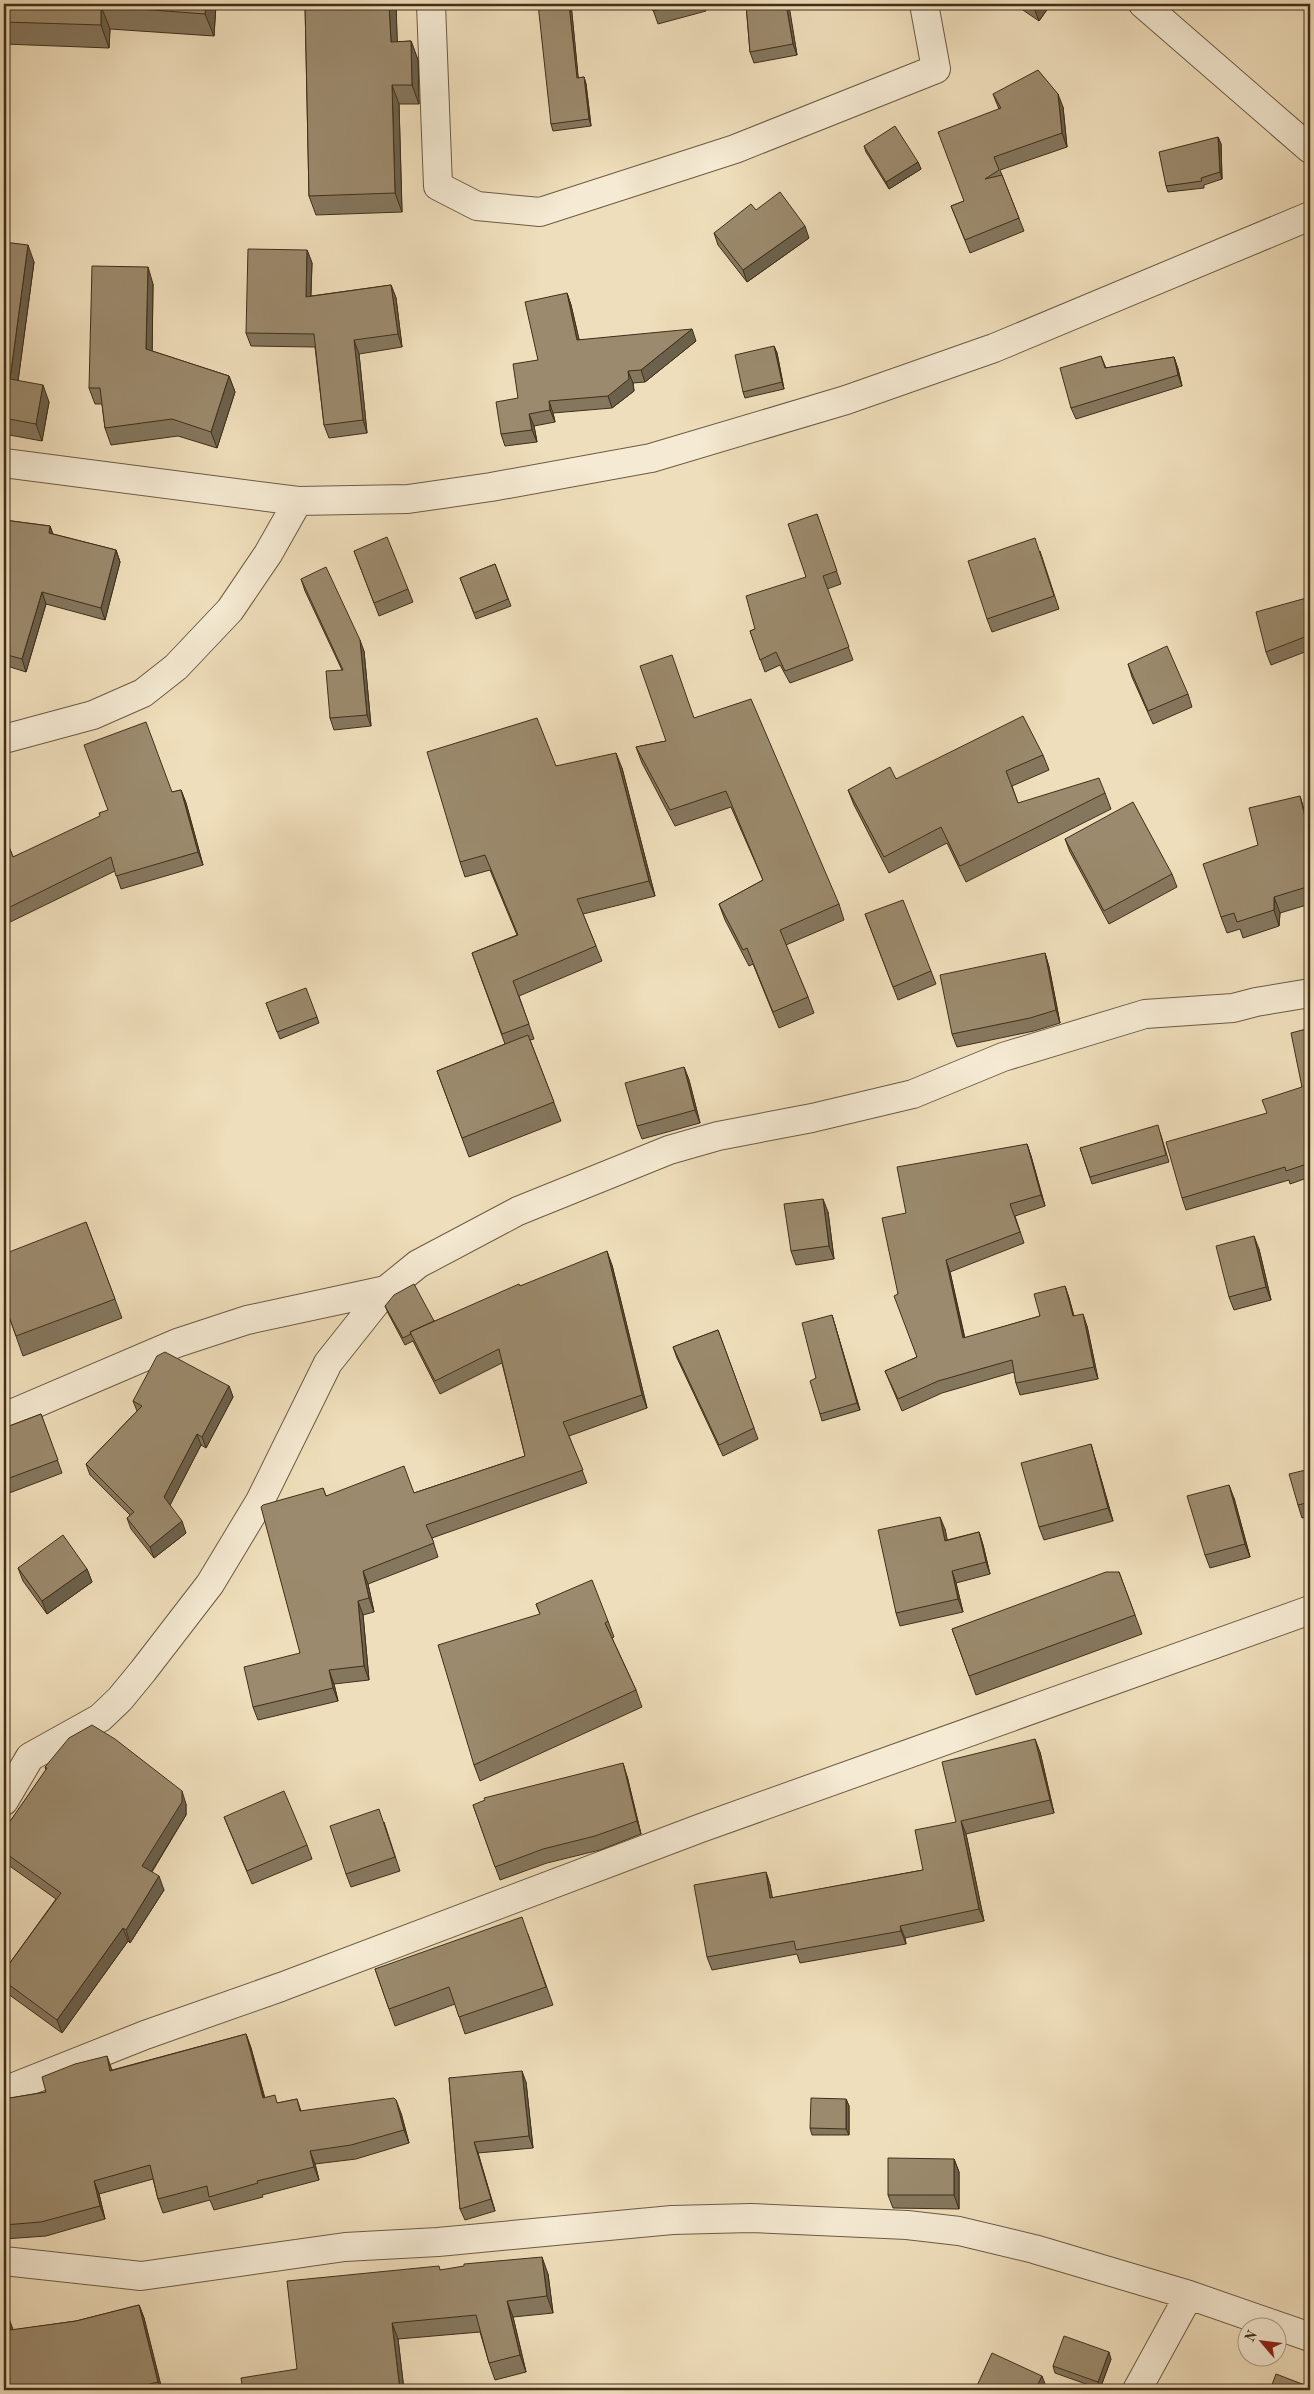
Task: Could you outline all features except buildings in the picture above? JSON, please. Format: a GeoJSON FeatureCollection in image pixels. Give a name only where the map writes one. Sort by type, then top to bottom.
{"type":"FeatureCollection","features":[{"type":"Feature","properties":{"kind":"street"},"geometry":{"type":"LineString","coordinates":[[431,4],[438,186],[477,206],[540,212],[735,149],[936,69],[924,4]]}},
{"type":"Feature","properties":{"kind":"street"},"geometry":{"type":"LineString","coordinates":[[1143,4],[1310,148]]}},
{"type":"Feature","properties":{"kind":"street"},"geometry":{"type":"LineString","coordinates":[[4,462],[298,501],[408,499],[491,487],[651,458],[846,400],[994,348],[1310,216]]}},
{"type":"Feature","properties":{"kind":"street"},"geometry":{"type":"LineString","coordinates":[[4,739],[93,714],[144,693],[176,667],[230,610],[268,554],[298,501]]}},
{"type":"Feature","properties":{"kind":"street"},"geometry":{"type":"LineString","coordinates":[[4,1801],[30,1758],[100,1718],[120,1699],[210,1584],[260,1501],[328,1362],[386,1290],[418,1264],[518,1210],[669,1150],[718,1136],[812,1118],[913,1094],[1003,1056],[1145,1014],[1233,1008],[1310,993]]}},
{"type":"Feature","properties":{"kind":"street"},"geometry":{"type":"LineString","coordinates":[[4,1417],[177,1343],[221,1328],[247,1320],[386,1290]]}},
{"type":"Feature","properties":{"kind":"street"},"geometry":{"type":"LineString","coordinates":[[4,2091],[146,2035],[291,1983],[701,1828],[1310,1610]]}},
{"type":"Feature","properties":{"kind":"street"},"geometry":{"type":"LineString","coordinates":[[4,2261],[140,2276],[345,2247],[438,2242],[672,2220],[751,2218],[908,2225],[959,2232],[1034,2249],[1189,2295],[1310,2337]]}},
{"type":"Feature","properties":{"kind":"street"},"geometry":{"type":"LineString","coordinates":[[1137,2390],[1189,2295]]}}]}
